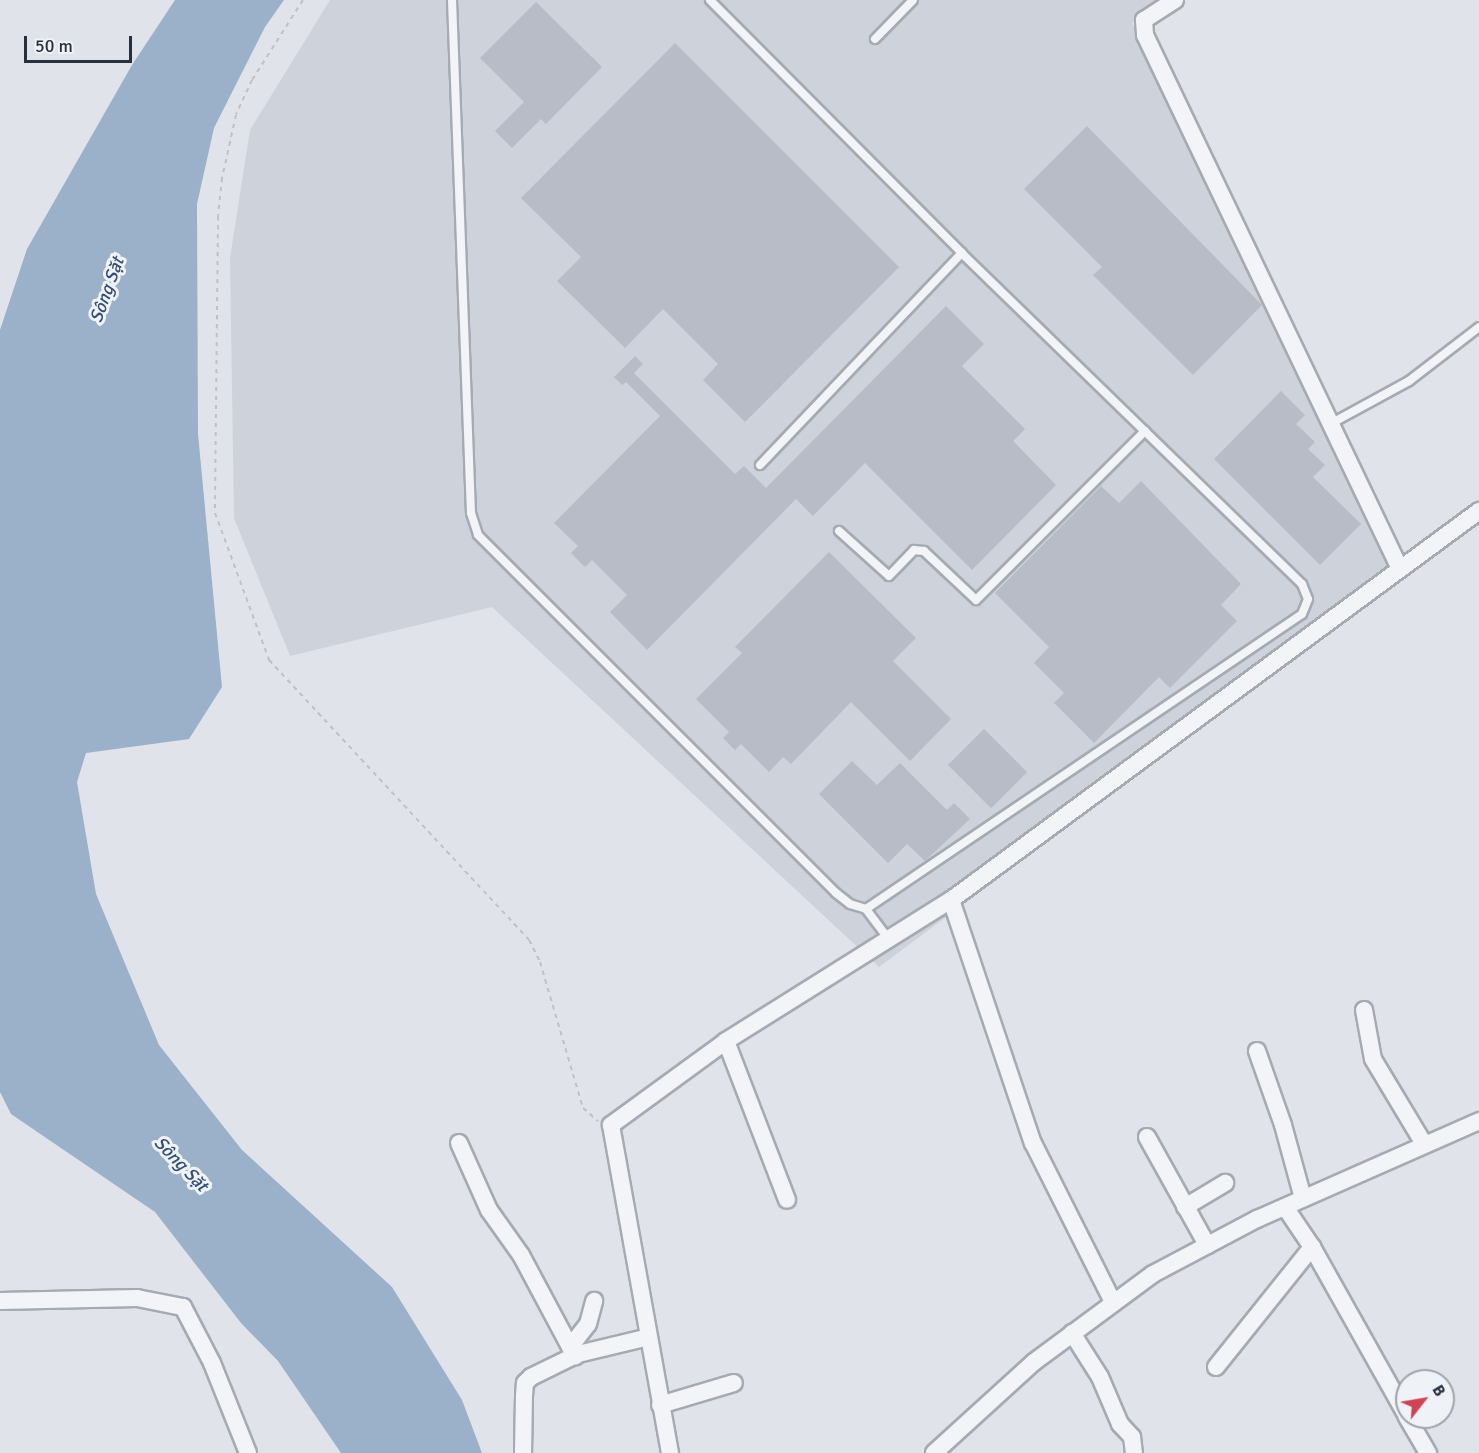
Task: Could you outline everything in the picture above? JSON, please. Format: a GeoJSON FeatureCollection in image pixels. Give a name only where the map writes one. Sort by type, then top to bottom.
{"type":"FeatureCollection","features":[{"type":"Feature","properties":{"kind":"street"},"geometry":{"type":"LineString","coordinates":[[1175,0],[1144,20],[1145,35],[1400,569]]}},
{"type":"Feature","properties":{"kind":"street"},"geometry":{"type":"LineString","coordinates":[[670,1453],[611,1125],[726,1041],[951,900],[1479,511]]}},
{"type":"Feature","properties":{"kind":"street"},"geometry":{"type":"LineString","coordinates":[[951,900],[1033,1143],[1062,1206],[1113,1302]]}},
{"type":"Feature","properties":{"kind":"street"},"geometry":{"type":"LineString","coordinates":[[1364,1010],[1373,1059],[1424,1144]]}},
{"type":"Feature","properties":{"kind":"street"},"geometry":{"type":"LineString","coordinates":[[726,1041],[787,1200]]}},
{"type":"Feature","properties":{"kind":"street"},"geometry":{"type":"LineString","coordinates":[[1257,1051],[1283,1125],[1303,1198]]}},
{"type":"Feature","properties":{"kind":"street"},"geometry":{"type":"LineString","coordinates":[[934,1453],[1014,1379],[1153,1274],[1303,1198],[1479,1121]]}},
{"type":"Feature","properties":{"kind":"street"},"geometry":{"type":"LineString","coordinates":[[1147,1137],[1207,1245]]}},
{"type":"Feature","properties":{"kind":"street"},"geometry":{"type":"LineString","coordinates":[[459,1143],[489,1210],[521,1255],[573,1351]]}},
{"type":"Feature","properties":{"kind":"street"},"geometry":{"type":"LineString","coordinates":[[1185,1207],[1225,1183]]}},
{"type":"Feature","properties":{"kind":"street"},"geometry":{"type":"LineString","coordinates":[[1285,1207],[1312,1246],[1395,1395]]}},
{"type":"Feature","properties":{"kind":"street"},"geometry":{"type":"LineString","coordinates":[[1216,1367],[1312,1246]]}},
{"type":"Feature","properties":{"kind":"street"},"geometry":{"type":"LineString","coordinates":[[0,1301],[137,1298],[183,1307],[212,1363],[248,1453]]}},
{"type":"Feature","properties":{"kind":"street"},"geometry":{"type":"LineString","coordinates":[[573,1351],[588,1324],[594,1301]]}},
{"type":"Feature","properties":{"kind":"street"},"geometry":{"type":"LineString","coordinates":[[1072,1333],[1100,1377],[1120,1424],[1132,1437],[1134,1453]]}},
{"type":"Feature","properties":{"kind":"street"},"geometry":{"type":"LineString","coordinates":[[523,1453],[525,1383],[573,1351],[650,1337]]}},
{"type":"Feature","properties":{"kind":"street"},"geometry":{"type":"LineString","coordinates":[[660,1405],[734,1383]]}},
{"type":"Feature","properties":{"kind":"street"},"geometry":{"type":"LineString","coordinates":[[1414,1429],[1428,1453]]}},
{"type":"Feature","properties":{"kind":"lane"},"geometry":{"type":"LineString","coordinates":[[452,0],[471,513],[478,535],[836,893],[850,904],[866,909],[889,940]]}},
{"type":"Feature","properties":{"kind":"lane"},"geometry":{"type":"LineString","coordinates":[[710,0],[962,253],[1302,584],[1308,599],[1302,614],[866,909]]}},
{"type":"Feature","properties":{"kind":"lane"},"geometry":{"type":"LineString","coordinates":[[875,39],[913,0]]}},
{"type":"Feature","properties":{"kind":"lane"},"geometry":{"type":"LineString","coordinates":[[760,465],[962,253]]}},
{"type":"Feature","properties":{"kind":"lane"},"geometry":{"type":"LineString","coordinates":[[1332,423],[1409,381],[1479,327]]}},
{"type":"Feature","properties":{"kind":"lane"},"geometry":{"type":"LineString","coordinates":[[839,531],[888,576],[914,550],[924,551],[976,600],[1145,431]]}},
{"type":"Feature","properties":{"kind":"path"},"geometry":{"type":"LineString","coordinates":[[303,0],[248,89],[236,115],[222,178],[218,216],[215,513],[269,660],[530,940],[543,970],[583,1108],[589,1116],[611,1125]]}},
{"type":"Feature","properties":{"kind":"shaded area"},"geometry":{"type":"Polygon","coordinates":[[[330,0],[1165,0],[1132,23],[1408,574],[879,967],[492,607],[290,656],[234,518],[230,258],[250,130],[330,0]]]}},
{"type":"Feature","properties":{"kind":"water","name":"Sông Sặt"},"geometry":{"type":"Polygon","coordinates":[[[175,0],[284,0],[265,27],[214,128],[197,204],[198,434],[222,687],[189,739],[86,753],[77,782],[96,894],[159,1045],[242,1150],[392,1287],[462,1400],[482,1453],[341,1453],[278,1361],[241,1323],[155,1212],[11,1114],[0,1092],[0,330],[27,249],[132,65],[175,0]]]}},
{"type":"Feature","properties":{"kind":"building"},"geometry":{"type":"Polygon","coordinates":[[[536,2],[602,67],[546,124],[541,119],[512,148],[495,131],[524,102],[480,58],[536,2]]]}},
{"type":"Feature","properties":{"kind":"building"},"geometry":{"type":"Polygon","coordinates":[[[675,43],[899,267],[745,422],[703,380],[718,364],[663,309],[625,348],[557,281],[581,257],[521,198],[675,43]]]}},
{"type":"Feature","properties":{"kind":"building"},"geometry":{"type":"Polygon","coordinates":[[[1087,126],[1262,305],[1193,375],[1093,275],[1102,267],[1024,189],[1087,126]]]}},
{"type":"Feature","properties":{"kind":"building"},"geometry":{"type":"Polygon","coordinates":[[[946,306],[984,344],[962,366],[1025,429],[1013,441],[1056,485],[972,570],[865,463],[813,516],[796,499],[647,650],[610,612],[627,595],[592,560],[585,567],[571,553],[578,546],[554,523],[660,416],[626,382],[622,385],[614,377],[635,356],[643,364],[634,373],[735,474],[744,466],[766,488],[946,306]]]}},
{"type":"Feature","properties":{"kind":"building"},"geometry":{"type":"Polygon","coordinates":[[[1281,391],[1305,415],[1296,424],[1315,442],[1308,449],[1325,465],[1313,477],[1361,524],[1320,565],[1214,459],[1281,391]]]}},
{"type":"Feature","properties":{"kind":"building"},"geometry":{"type":"Polygon","coordinates":[[[1141,481],[1241,584],[1221,605],[1237,621],[1170,688],[1159,677],[1094,743],[1054,703],[1064,693],[1034,663],[1049,647],[995,593],[1101,486],[1119,503],[1141,481]]]}},
{"type":"Feature","properties":{"kind":"building"},"geometry":{"type":"Polygon","coordinates":[[[829,552],[916,638],[893,661],[951,719],[910,761],[851,702],[791,764],[783,757],[769,772],[741,744],[735,750],[723,738],[729,732],[696,699],[742,653],[735,647],[829,552]]]}},
{"type":"Feature","properties":{"kind":"building"},"geometry":{"type":"Polygon","coordinates":[[[984,729],[1027,772],[991,808],[948,765],[984,729]]]}},
{"type":"Feature","properties":{"kind":"building"},"geometry":{"type":"Polygon","coordinates":[[[852,761],[877,785],[900,763],[947,810],[954,803],[970,819],[925,861],[907,844],[888,863],[819,794],[852,761]]]}}]}
